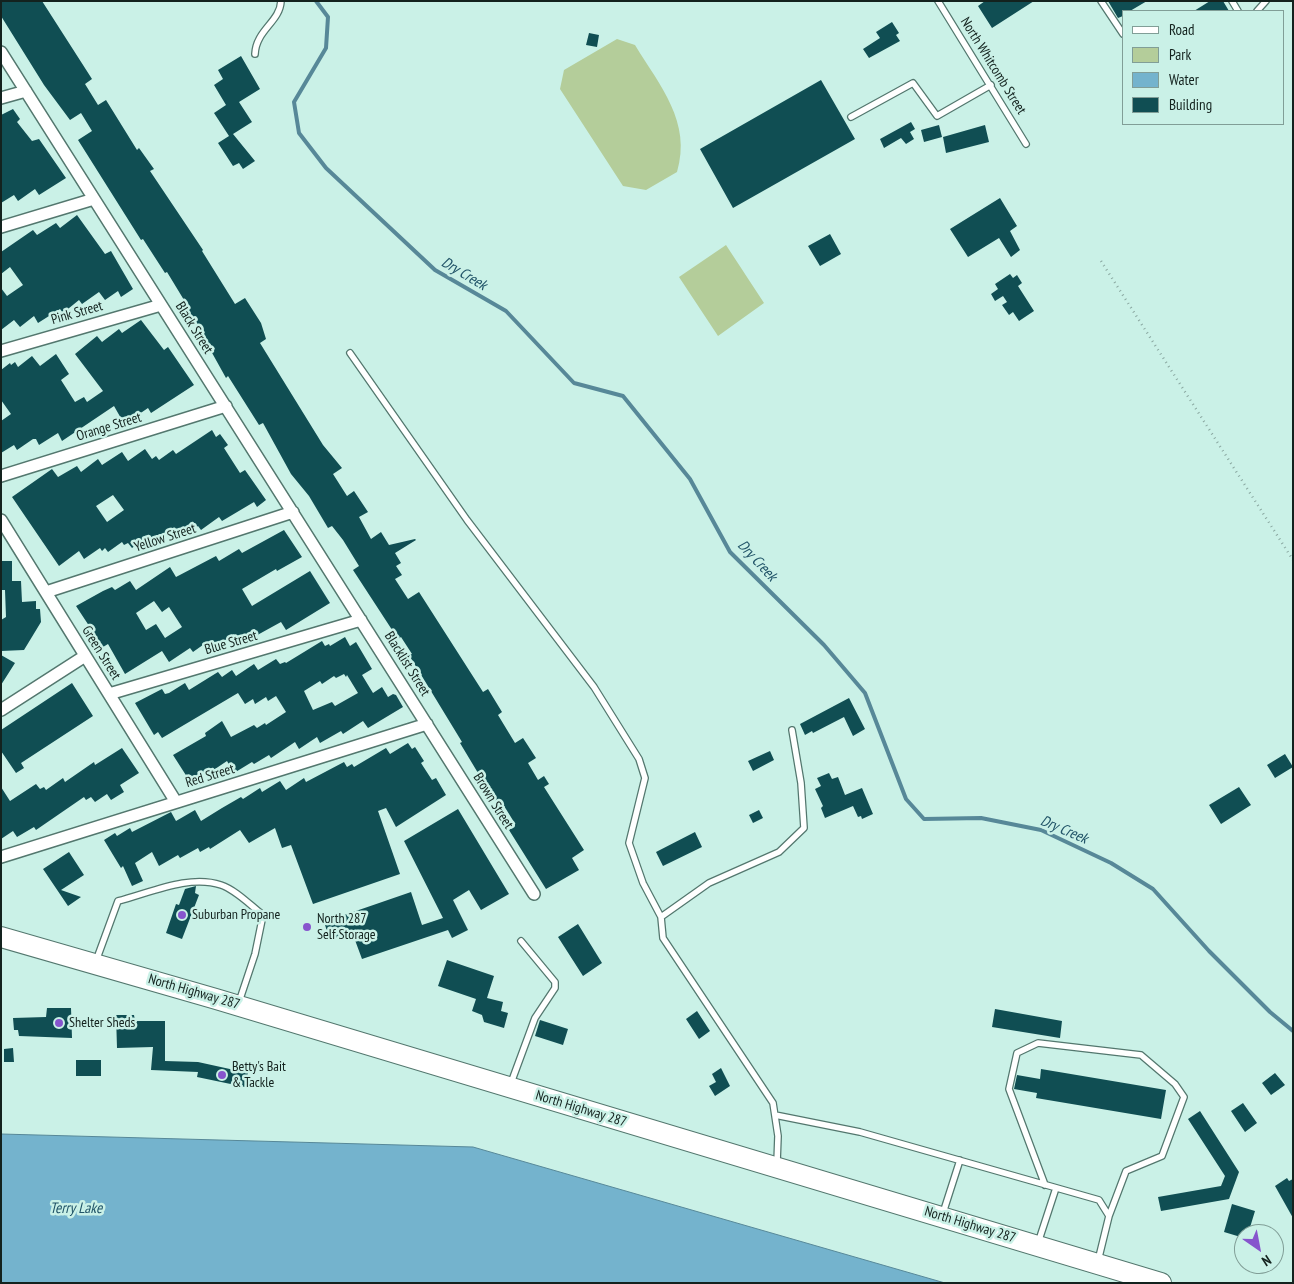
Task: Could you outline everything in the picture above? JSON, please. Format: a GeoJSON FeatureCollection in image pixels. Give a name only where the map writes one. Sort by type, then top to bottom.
{"type":"FeatureCollection","features":[{"type":"Feature","properties":{"kind":"highway","name":"North Highway 287"},"geometry":{"type":"LineString","coordinates":[[1,937],[238,1005],[1161,1283]]}},
{"type":"Feature","properties":{"kind":"street","name":"Black Street"},"geometry":{"type":"LineString","coordinates":[[1,52],[361,620]]}},
{"type":"Feature","properties":{"kind":"street"},"geometry":{"type":"LineString","coordinates":[[1,98],[26,91]]}},
{"type":"Feature","properties":{"kind":"street"},"geometry":{"type":"LineString","coordinates":[[1,227],[94,198]]}},
{"type":"Feature","properties":{"kind":"street","name":"Pink Street"},"geometry":{"type":"LineString","coordinates":[[1,351],[161,305]]}},
{"type":"Feature","properties":{"kind":"street","name":"Orange Street"},"geometry":{"type":"LineString","coordinates":[[1,476],[226,406]]}},
{"type":"Feature","properties":{"kind":"street","name":"Yellow Street"},"geometry":{"type":"LineString","coordinates":[[46,592],[293,512]]}},
{"type":"Feature","properties":{"kind":"street","name":"Green Street"},"geometry":{"type":"LineString","coordinates":[[1,520],[176,802]]}},
{"type":"Feature","properties":{"kind":"street","name":"Blue Street"},"geometry":{"type":"LineString","coordinates":[[109,694],[361,620]]}},
{"type":"Feature","properties":{"kind":"street","name":"Blacklist Street"},"geometry":{"type":"LineString","coordinates":[[361,620],[427,724]]}},
{"type":"Feature","properties":{"kind":"street"},"geometry":{"type":"LineString","coordinates":[[1,710],[85,656]]}},
{"type":"Feature","properties":{"kind":"street","name":"Red Street"},"geometry":{"type":"LineString","coordinates":[[1,857],[427,724]]}},
{"type":"Feature","properties":{"kind":"street","name":"Brown Street"},"geometry":{"type":"LineString","coordinates":[[427,724],[534,894]]}},
{"type":"Feature","properties":{"kind":"lane"},"geometry":{"type":"LineString","coordinates":[[256,54],[258,39],[277,15],[281,1]]}},
{"type":"Feature","properties":{"kind":"lane","name":"North Whitcomb Street"},"geometry":{"type":"LineString","coordinates":[[938,1],[1026,144]]}},
{"type":"Feature","properties":{"kind":"lane"},"geometry":{"type":"LineString","coordinates":[[1101,1],[1122,32]]}},
{"type":"Feature","properties":{"kind":"lane"},"geometry":{"type":"LineString","coordinates":[[851,117],[913,83],[937,116],[991,85]]}},
{"type":"Feature","properties":{"kind":"lane"},"geometry":{"type":"LineString","coordinates":[[350,353],[467,520],[594,687],[639,759],[645,778],[629,843],[643,883],[661,917],[663,938],[773,1103],[778,1136],[777,1166]]}},
{"type":"Feature","properties":{"kind":"lane"},"geometry":{"type":"LineString","coordinates":[[661,917],[709,883],[779,852],[804,828],[801,783],[792,730]]}},
{"type":"Feature","properties":{"kind":"lane"},"geometry":{"type":"LineString","coordinates":[[94,965],[118,902],[189,882],[221,885],[241,897],[262,915],[255,954],[238,1005]]}},
{"type":"Feature","properties":{"kind":"lane"},"geometry":{"type":"LineString","coordinates":[[509,1087],[536,1018],[555,988],[555,982],[521,941]]}},
{"type":"Feature","properties":{"kind":"lane"},"geometry":{"type":"LineString","coordinates":[[1045,1185],[1009,1090],[1017,1053],[1038,1043],[1141,1056],[1174,1084],[1184,1098],[1162,1156],[1126,1172],[1109,1216],[1098,1264]]}},
{"type":"Feature","properties":{"kind":"lane"},"geometry":{"type":"LineString","coordinates":[[774,1115],[860,1132],[1099,1200],[1109,1216]]}},
{"type":"Feature","properties":{"kind":"lane"},"geometry":{"type":"LineString","coordinates":[[942,1216],[960,1160]]}},
{"type":"Feature","properties":{"kind":"lane"},"geometry":{"type":"LineString","coordinates":[[1037,1245],[1056,1188]]}},
{"type":"Feature","properties":{"kind":"path"},"geometry":{"type":"LineString","coordinates":[[1101,261],[1293,560]]}},
{"type":"Feature","properties":{"kind":"green space"},"geometry":{"type":"Polygon","coordinates":[[[617,39],[635,45],[663,90],[677,121],[681,154],[677,172],[646,190],[623,186],[560,89],[564,70],[617,39]]]}},
{"type":"Feature","properties":{"kind":"green space"},"geometry":{"type":"Polygon","coordinates":[[[726,245],[764,303],[718,336],[679,277],[726,245]]]}},
{"type":"Feature","properties":{"kind":"water","name":"Terry Lake"},"geometry":{"type":"Polygon","coordinates":[[[1,1134],[473,1147],[945,1283],[1,1283],[1,1134]]]}},
{"type":"Feature","properties":{"kind":"building"},"geometry":{"type":"Polygon","coordinates":[[[1,1],[42,1],[92,79],[85,84],[98,105],[106,100],[137,150],[139,148],[154,169],[150,171],[203,250],[235,304],[245,298],[261,323],[266,339],[260,343],[323,445],[342,468],[333,474],[347,496],[354,491],[368,512],[359,517],[371,539],[381,532],[389,545],[416,540],[395,553],[401,563],[396,566],[402,575],[395,579],[408,599],[419,592],[483,692],[488,689],[502,712],[498,715],[515,743],[523,738],[536,758],[528,763],[538,780],[544,776],[549,784],[544,787],[584,850],[572,858],[579,870],[546,889],[509,830],[515,826],[514,822],[501,801],[497,803],[481,778],[460,743],[462,742],[409,655],[412,654],[401,637],[398,639],[353,570],[359,566],[343,540],[332,526],[328,528],[309,496],[291,474],[263,423],[259,425],[228,376],[226,378],[196,324],[180,302],[184,300],[167,272],[165,273],[143,239],[141,240],[78,140],[92,131],[81,113],[70,120],[44,85],[1,16],[1,1]]]}},
{"type":"Feature","properties":{"kind":"building"},"geometry":{"type":"Polygon","coordinates":[[[985,1],[1034,1],[992,28],[978,6],[985,1]]]}},
{"type":"Feature","properties":{"kind":"building"},"geometry":{"type":"Polygon","coordinates":[[[1108,1],[1147,1],[1132,10],[1122,10],[1122,16],[1118,18],[1108,1]]]}},
{"type":"Feature","properties":{"kind":"building"},"geometry":{"type":"Polygon","coordinates":[[[1210,1],[1223,1],[1228,10],[1196,10],[1210,1]]]}},
{"type":"Feature","properties":{"kind":"building"},"geometry":{"type":"Polygon","coordinates":[[[892,22],[899,33],[896,35],[900,41],[869,58],[863,49],[880,38],[876,32],[892,22]]]}},
{"type":"Feature","properties":{"kind":"building"},"geometry":{"type":"Polygon","coordinates":[[[589,33],[599,35],[597,47],[586,45],[589,33]]]}},
{"type":"Feature","properties":{"kind":"building"},"geometry":{"type":"Polygon","coordinates":[[[241,56],[260,89],[239,102],[252,122],[233,134],[255,161],[243,169],[239,163],[233,166],[218,143],[229,136],[214,113],[226,105],[214,85],[223,79],[218,70],[241,56]]]}},
{"type":"Feature","properties":{"kind":"building"},"geometry":{"type":"Polygon","coordinates":[[[821,80],[855,139],[733,208],[700,149],[821,80]]]}},
{"type":"Feature","properties":{"kind":"building"},"geometry":{"type":"Polygon","coordinates":[[[13,109],[20,119],[17,122],[32,141],[39,139],[66,178],[39,195],[35,189],[18,201],[14,195],[1,203],[1,115],[13,109]]]}},
{"type":"Feature","properties":{"kind":"building"},"geometry":{"type":"Polygon","coordinates":[[[911,122],[915,129],[910,132],[914,139],[906,144],[901,138],[884,148],[880,139],[911,122]]]}},
{"type":"Feature","properties":{"kind":"building"},"geometry":{"type":"Polygon","coordinates":[[[939,125],[942,137],[924,142],[921,130],[939,125]]]}},
{"type":"Feature","properties":{"kind":"building"},"geometry":{"type":"Polygon","coordinates":[[[985,125],[989,142],[946,153],[943,137],[985,125]]]}},
{"type":"Feature","properties":{"kind":"building"},"geometry":{"type":"Polygon","coordinates":[[[1000,198],[1017,226],[1010,231],[1020,250],[1011,257],[999,238],[968,257],[950,229],[1000,198]]]}},
{"type":"Feature","properties":{"kind":"building"},"geometry":{"type":"Polygon","coordinates":[[[77,215],[105,254],[111,251],[133,289],[121,297],[118,291],[105,300],[99,292],[82,304],[79,300],[63,313],[60,309],[38,323],[34,316],[20,327],[14,320],[1,330],[1,288],[7,296],[23,285],[10,267],[1,274],[1,252],[33,230],[37,235],[56,223],[60,228],[77,215]]]}},
{"type":"Feature","properties":{"kind":"building"},"geometry":{"type":"Polygon","coordinates":[[[830,234],[841,254],[820,266],[808,246],[830,234]]]}},
{"type":"Feature","properties":{"kind":"building"},"geometry":{"type":"Polygon","coordinates":[[[1010,274],[1013,278],[1017,275],[1022,283],[1018,286],[1034,311],[1019,321],[1013,312],[1009,315],[1002,305],[1007,302],[1003,296],[995,301],[991,294],[998,289],[995,284],[1010,274]]]}},
{"type":"Feature","properties":{"kind":"building"},"geometry":{"type":"Polygon","coordinates":[[[141,320],[164,350],[168,347],[194,385],[151,413],[148,408],[129,421],[126,417],[122,420],[114,406],[62,441],[58,433],[39,445],[36,439],[33,439],[17,450],[14,445],[1,453],[1,421],[11,414],[1,400],[1,370],[10,363],[11,365],[15,362],[18,367],[32,356],[40,366],[56,354],[69,374],[61,380],[75,402],[84,397],[87,402],[103,391],[75,354],[97,336],[102,342],[119,329],[122,333],[141,320]]]}},
{"type":"Feature","properties":{"kind":"building"},"geometry":{"type":"Polygon","coordinates":[[[212,430],[216,437],[220,434],[228,445],[224,448],[240,473],[245,470],[266,500],[257,507],[254,502],[222,521],[219,517],[201,530],[198,526],[193,529],[190,525],[177,535],[172,528],[154,541],[150,535],[132,548],[128,543],[124,545],[122,542],[108,552],[105,548],[102,551],[100,548],[84,559],[79,551],[59,566],[12,497],[52,469],[58,477],[77,466],[81,472],[98,459],[102,465],[122,452],[128,461],[145,449],[152,459],[156,456],[159,460],[173,450],[176,454],[212,430]],[[113,495],[96,506],[107,522],[124,510],[113,495]]]}},
{"type":"Feature","properties":{"kind":"building"},"geometry":{"type":"Polygon","coordinates":[[[284,530],[302,557],[277,571],[276,569],[242,589],[252,606],[310,571],[330,603],[286,630],[281,622],[241,644],[234,634],[212,649],[207,642],[193,652],[190,648],[169,662],[162,651],[125,674],[108,644],[103,647],[76,606],[103,591],[112,587],[115,590],[130,581],[136,590],[170,567],[176,577],[216,556],[219,561],[239,549],[242,553],[284,530]],[[154,601],[136,613],[146,630],[156,624],[165,638],[182,627],[169,607],[162,612],[154,601]]]}},
{"type":"Feature","properties":{"kind":"building"},"geometry":{"type":"Polygon","coordinates":[[[1,561],[12,561],[12,581],[21,581],[22,602],[36,601],[36,609],[40,609],[41,622],[24,650],[1,651],[1,620],[6,617],[5,590],[1,590],[1,561]]]}},
{"type":"Feature","properties":{"kind":"building"},"geometry":{"type":"Polygon","coordinates":[[[345,637],[350,646],[356,642],[372,669],[362,675],[373,693],[382,687],[388,697],[393,694],[396,695],[403,707],[368,728],[363,721],[343,734],[341,731],[320,743],[317,737],[299,749],[295,742],[271,758],[269,755],[254,764],[252,762],[234,773],[227,761],[209,773],[207,771],[189,780],[173,755],[206,736],[205,733],[222,721],[231,737],[254,725],[257,728],[265,723],[266,725],[286,712],[276,696],[268,701],[266,697],[255,704],[253,699],[245,704],[238,693],[162,738],[158,732],[154,735],[135,703],[162,689],[165,694],[169,693],[185,683],[189,690],[218,672],[222,677],[232,670],[236,676],[254,664],[258,670],[276,659],[280,664],[286,663],[322,641],[325,646],[329,644],[330,646],[345,637]],[[344,674],[336,678],[334,676],[322,684],[320,681],[304,691],[313,710],[332,702],[335,706],[358,693],[347,675],[346,677],[344,674]]]}},
{"type":"Feature","properties":{"kind":"building"},"geometry":{"type":"Polygon","coordinates":[[[1,655],[15,663],[1,685],[1,655]]]}},
{"type":"Feature","properties":{"kind":"building"},"geometry":{"type":"Polygon","coordinates":[[[72,683],[93,716],[21,763],[24,768],[16,773],[1,751],[1,730],[72,683]]]}},
{"type":"Feature","properties":{"kind":"building"},"geometry":{"type":"Polygon","coordinates":[[[849,698],[865,729],[853,736],[844,717],[813,733],[812,731],[805,735],[800,724],[849,698]]]}},
{"type":"Feature","properties":{"kind":"building"},"geometry":{"type":"Polygon","coordinates":[[[408,743],[412,749],[415,747],[424,761],[421,763],[432,780],[436,778],[446,795],[396,827],[386,808],[378,811],[400,874],[313,904],[291,845],[282,848],[275,828],[249,843],[240,830],[210,849],[209,847],[200,852],[198,848],[180,858],[178,855],[159,866],[152,852],[135,863],[143,881],[132,886],[123,866],[121,868],[104,840],[115,833],[117,836],[130,828],[132,832],[171,812],[176,821],[195,810],[201,821],[260,788],[262,792],[280,781],[286,790],[304,778],[306,782],[344,762],[347,767],[352,764],[354,767],[386,748],[390,754],[408,743]]]}},
{"type":"Feature","properties":{"kind":"building"},"geometry":{"type":"Polygon","coordinates":[[[122,748],[139,773],[120,785],[124,792],[111,800],[107,794],[95,802],[91,797],[86,800],[84,797],[36,830],[34,827],[17,837],[13,831],[1,839],[1,787],[10,801],[36,784],[40,789],[44,787],[46,790],[63,778],[65,782],[94,762],[95,765],[122,748]]]}},
{"type":"Feature","properties":{"kind":"building"},"geometry":{"type":"Polygon","coordinates":[[[770,751],[774,760],[753,771],[748,761],[770,751]]]}},
{"type":"Feature","properties":{"kind":"building"},"geometry":{"type":"Polygon","coordinates":[[[1285,754],[1293,767],[1275,778],[1267,765],[1285,754]]]}},
{"type":"Feature","properties":{"kind":"building"},"geometry":{"type":"Polygon","coordinates":[[[829,773],[832,779],[838,777],[845,795],[862,788],[873,814],[862,819],[861,816],[858,817],[853,806],[825,818],[821,808],[823,806],[815,789],[821,786],[817,778],[829,773]]]}},
{"type":"Feature","properties":{"kind":"building"},"geometry":{"type":"Polygon","coordinates":[[[1239,787],[1251,805],[1221,824],[1209,805],[1239,787]]]}},
{"type":"Feature","properties":{"kind":"building"},"geometry":{"type":"Polygon","coordinates":[[[458,809],[509,894],[481,910],[469,890],[453,900],[468,930],[452,938],[448,930],[362,959],[352,932],[330,940],[324,922],[411,892],[422,925],[443,918],[404,841],[458,809]]]}},
{"type":"Feature","properties":{"kind":"building"},"geometry":{"type":"Polygon","coordinates":[[[759,810],[763,818],[753,823],[749,815],[759,810]]]}},
{"type":"Feature","properties":{"kind":"building"},"geometry":{"type":"Polygon","coordinates":[[[695,832],[702,847],[663,866],[656,852],[695,832]]]}},
{"type":"Feature","properties":{"kind":"building"},"geometry":{"type":"Polygon","coordinates":[[[69,852],[84,875],[61,890],[81,897],[68,906],[43,869],[69,852]]]}},
{"type":"Feature","properties":{"kind":"building","name":"Suburban Propane"},"geometry":{"type":"Polygon","coordinates":[[[196,886],[195,893],[199,895],[182,939],[166,933],[176,904],[179,905],[185,889],[196,886]]]}},
{"type":"Feature","properties":{"kind":"building"},"geometry":{"type":"Polygon","coordinates":[[[578,924],[602,963],[583,976],[558,937],[578,924]]]}},
{"type":"Feature","properties":{"kind":"building"},"geometry":{"type":"Polygon","coordinates":[[[447,960],[494,976],[487,998],[503,1002],[501,1011],[508,1013],[504,1028],[484,1022],[482,1015],[472,1011],[476,999],[438,986],[447,960]]]}},
{"type":"Feature","properties":{"kind":"building","name":"Shelter Sheds"},"geometry":{"type":"Polygon","coordinates":[[[47,1008],[71,1008],[72,1038],[19,1036],[18,1030],[14,1030],[13,1018],[46,1017],[47,1008]]]}},
{"type":"Feature","properties":{"kind":"building"},"geometry":{"type":"Polygon","coordinates":[[[995,1009],[1062,1021],[1060,1038],[992,1027],[995,1009]]]}},
{"type":"Feature","properties":{"kind":"building"},"geometry":{"type":"Polygon","coordinates":[[[697,1011],[710,1031],[699,1039],[686,1019],[697,1011]]]}},
{"type":"Feature","properties":{"kind":"building"},"geometry":{"type":"Polygon","coordinates":[[[116,1015],[134,1015],[135,1021],[165,1021],[165,1061],[198,1062],[248,1073],[245,1087],[197,1077],[198,1072],[151,1070],[153,1047],[117,1048],[116,1015]]]}},
{"type":"Feature","properties":{"kind":"building"},"geometry":{"type":"Polygon","coordinates":[[[540,1020],[568,1029],[563,1045],[535,1036],[540,1020]]]}},
{"type":"Feature","properties":{"kind":"building"},"geometry":{"type":"Polygon","coordinates":[[[13,1048],[14,1062],[4,1062],[4,1049],[13,1048]]]}},
{"type":"Feature","properties":{"kind":"building"},"geometry":{"type":"Polygon","coordinates":[[[76,1060],[101,1060],[101,1076],[76,1076],[76,1060]]]}},
{"type":"Feature","properties":{"kind":"building"},"geometry":{"type":"Polygon","coordinates":[[[721,1068],[730,1086],[715,1096],[709,1086],[716,1082],[712,1074],[721,1068]]]}},
{"type":"Feature","properties":{"kind":"building"},"geometry":{"type":"Polygon","coordinates":[[[1041,1069],[1166,1090],[1161,1119],[1036,1098],[1037,1093],[1014,1089],[1017,1075],[1040,1079],[1041,1069]]]}},
{"type":"Feature","properties":{"kind":"building"},"geometry":{"type":"Polygon","coordinates":[[[1275,1073],[1285,1085],[1271,1095],[1262,1083],[1275,1073]]]}},
{"type":"Feature","properties":{"kind":"building"},"geometry":{"type":"Polygon","coordinates":[[[1243,1103],[1257,1123],[1245,1132],[1231,1111],[1243,1103]]]}},
{"type":"Feature","properties":{"kind":"building"},"geometry":{"type":"Polygon","coordinates":[[[1200,1111],[1239,1172],[1229,1199],[1161,1211],[1158,1197],[1221,1186],[1225,1176],[1188,1119],[1200,1111]]]}},
{"type":"Feature","properties":{"kind":"building"},"geometry":{"type":"Polygon","coordinates":[[[1287,1178],[1289,1181],[1293,1179],[1293,1218],[1275,1186],[1287,1178]]]}},
{"type":"Feature","properties":{"kind":"building"},"geometry":{"type":"Polygon","coordinates":[[[1232,1204],[1255,1211],[1251,1224],[1234,1224],[1234,1235],[1224,1232],[1232,1204]]]}},
{"type":"Feature","properties":{"kind":"waterway","name":"Dry Creek"},"geometry":{"type":"LineString","coordinates":[[316,1],[328,17],[326,48],[294,102],[299,133],[326,168],[435,270],[506,311],[574,383],[623,396],[690,479],[730,552],[824,645],[865,693],[906,799],[924,819],[981,818],[1041,830],[1111,863],[1153,889],[1209,951],[1270,1012],[1293,1031]]}},
{"type":"Feature","properties":{"kind":"place","name":"Suburban Propane"},"geometry":{"type":"Point","coordinates":[182,915]}},
{"type":"Feature","properties":{"kind":"place","name":"North 287 Self Storage"},"geometry":{"type":"Point","coordinates":[307,927]}},
{"type":"Feature","properties":{"kind":"place","name":"Shelter Sheds"},"geometry":{"type":"Point","coordinates":[59,1023]}},
{"type":"Feature","properties":{"kind":"place","name":"Betty's Bait & Tackle"},"geometry":{"type":"Point","coordinates":[222,1075]}}]}
